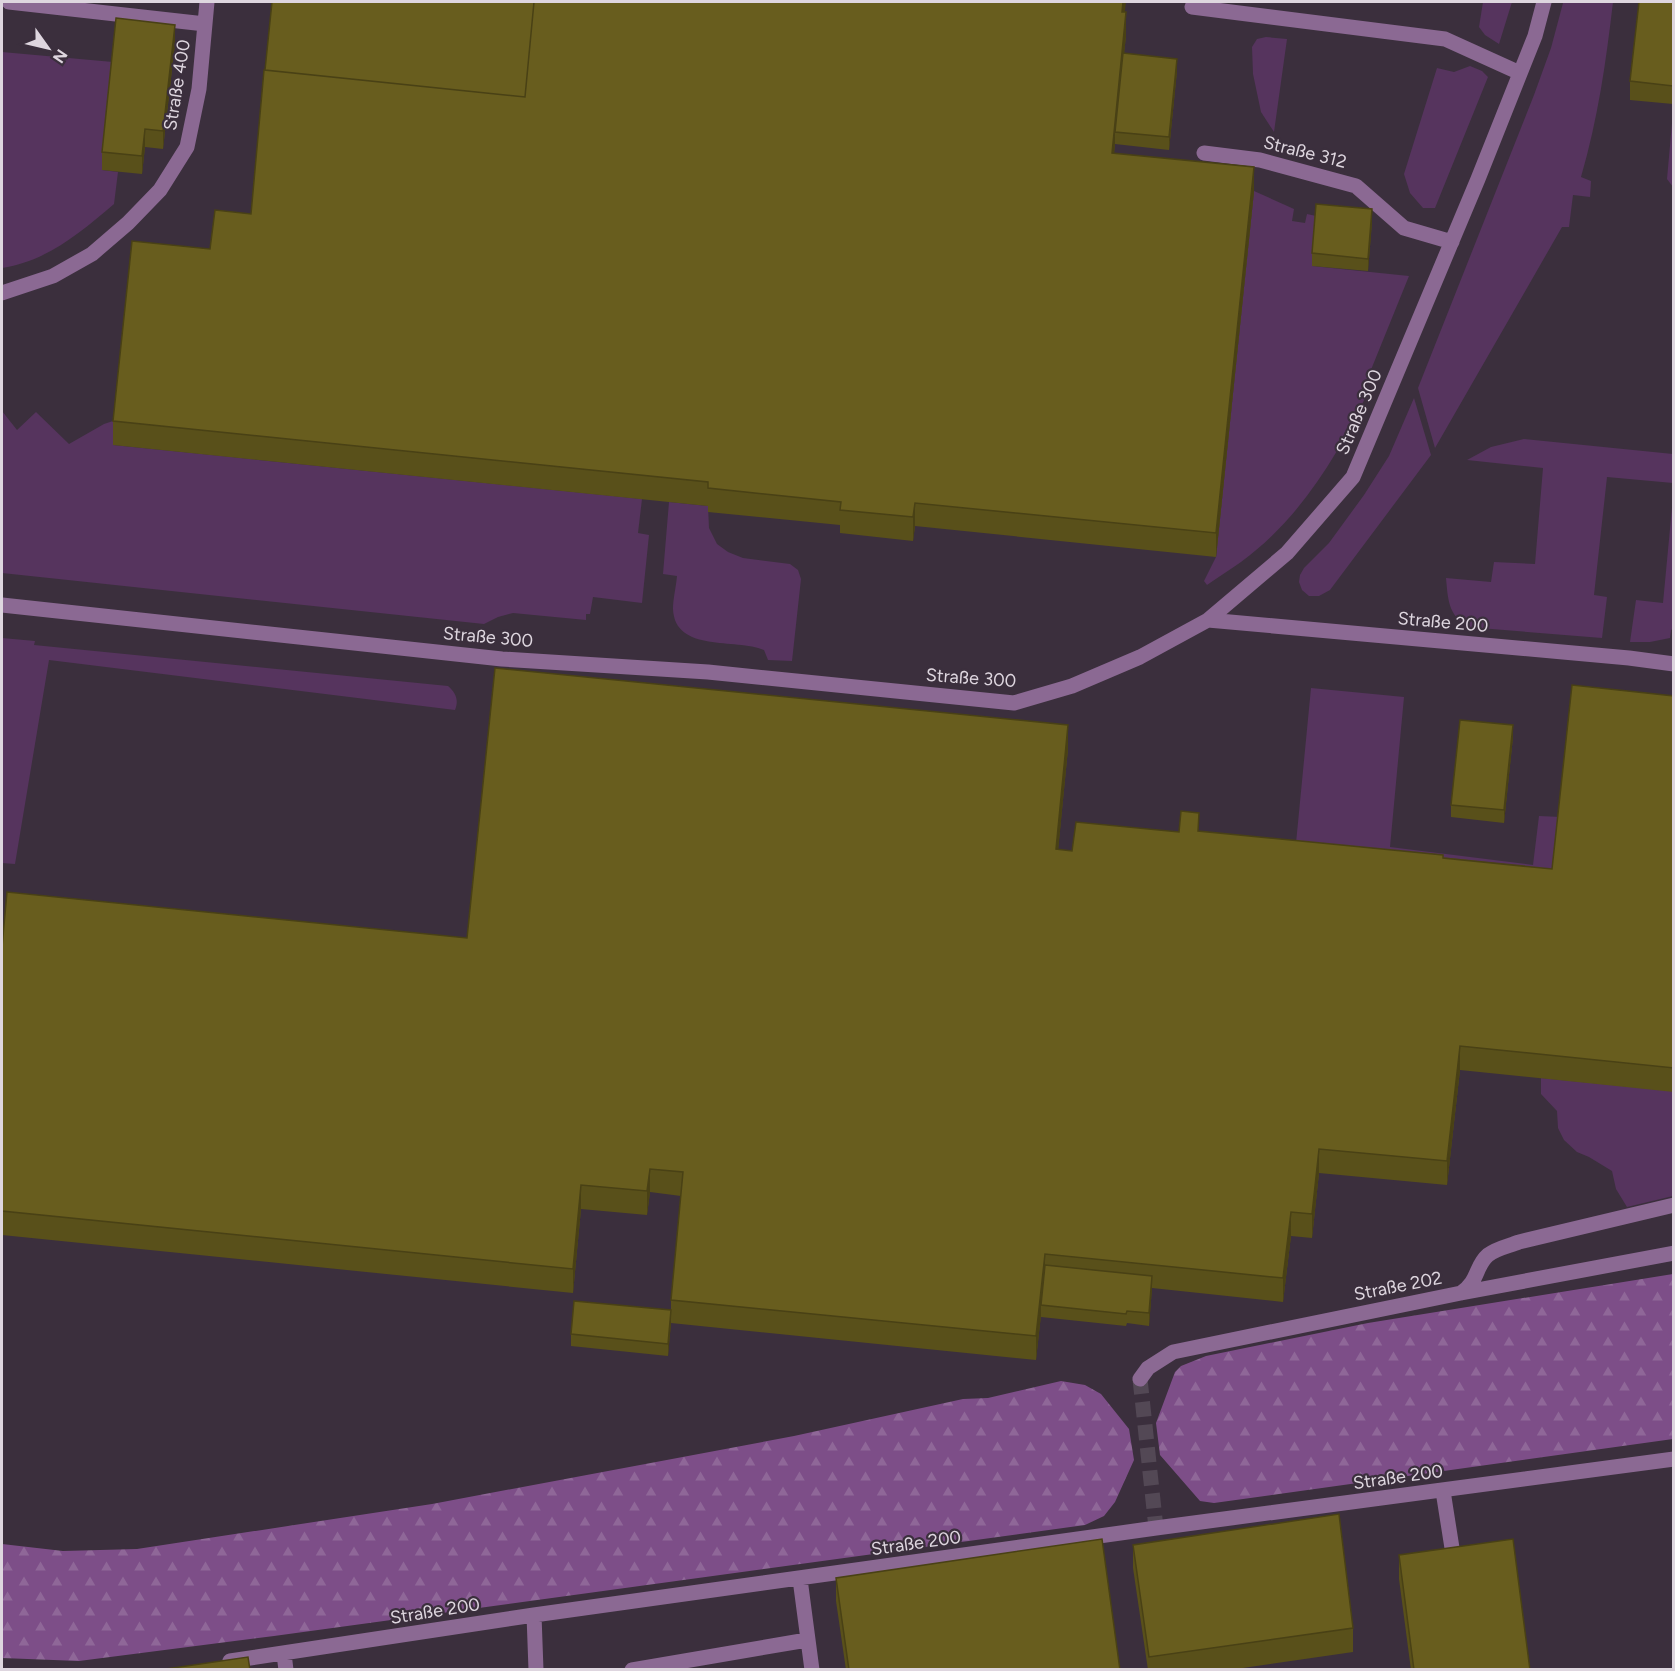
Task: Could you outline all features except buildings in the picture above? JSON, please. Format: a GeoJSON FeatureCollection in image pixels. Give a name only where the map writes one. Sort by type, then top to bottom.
{"type":"FeatureCollection","features":[{"type":"Feature","properties":{"kind":"street"},"geometry":{"type":"LineString","coordinates":[[9,2],[205,24]]}},
{"type":"Feature","properties":{"kind":"street","name":"Straße 400"},"geometry":{"type":"LineString","coordinates":[[2,294],[53,276],[92,254],[128,223],[160,190],[187,147],[199,89],[207,2]]}},
{"type":"Feature","properties":{"kind":"street","name":"Straße 300"},"geometry":{"type":"LineString","coordinates":[[2,605],[502,659],[708,672],[1014,704],[1072,686],[1140,657],[1208,620],[1287,553],[1353,477],[1452,242],[1535,36],[1544,2]]}},
{"type":"Feature","properties":{"kind":"street"},"geometry":{"type":"LineString","coordinates":[[1192,7],[1445,39],[1520,73]]}},
{"type":"Feature","properties":{"kind":"street","name":"Straße 312"},"geometry":{"type":"LineString","coordinates":[[1204,153],[1260,160],[1356,186],[1404,228],[1452,242]]}},
{"type":"Feature","properties":{"kind":"street","name":"Straße 200"},"geometry":{"type":"LineString","coordinates":[[1208,620],[1674,664]]}},
{"type":"Feature","properties":{"kind":"street"},"geometry":{"type":"LineString","coordinates":[[1461,1293],[1470,1287],[1488,1255],[1501,1249],[1519,1242],[1674,1205]]}},
{"type":"Feature","properties":{"kind":"street","name":"Straße 202"},"geometry":{"type":"LineString","coordinates":[[1140,1378],[1148,1368],[1173,1352],[1674,1252]]}},
{"type":"Feature","properties":{"kind":"street","name":"Straße 200"},"geometry":{"type":"LineString","coordinates":[[219,1662],[285,1662],[534,1616],[1156,1528],[1674,1459]]}},
{"type":"Feature","properties":{"kind":"street"},"geometry":{"type":"LineString","coordinates":[[1443,1491],[1456,1570]]}},
{"type":"Feature","properties":{"kind":"street"},"geometry":{"type":"LineString","coordinates":[[800,1579],[812,1670]]}},
{"type":"Feature","properties":{"kind":"street"},"geometry":{"type":"LineString","coordinates":[[534,1616],[536,1670]]}},
{"type":"Feature","properties":{"kind":"street"},"geometry":{"type":"LineString","coordinates":[[632,1670],[807,1640]]}},
{"type":"Feature","properties":{"kind":"shaded area"},"geometry":{"type":"Polygon","coordinates":[[[1483,2],[1512,2],[1499,44],[1485,35],[1479,27],[1483,2]]]}},
{"type":"Feature","properties":{"kind":"shaded area"},"geometry":{"type":"Polygon","coordinates":[[[1613,2],[1601,90],[1581,177],[1591,181],[1590,197],[1573,195],[1569,227],[1562,227],[1435,448],[1418,388],[1534,95],[1551,48],[1563,3],[1613,2]]]}},
{"type":"Feature","properties":{"kind":"shaded area"},"geometry":{"type":"Polygon","coordinates":[[[1266,37],[1287,39],[1274,132],[1261,112],[1253,74],[1252,47],[1257,39],[1266,37]]]}},
{"type":"Feature","properties":{"kind":"shaded area"},"geometry":{"type":"Polygon","coordinates":[[[2,52],[113,62],[102,170],[118,172],[114,204],[101,215],[48,252],[34,259],[2,268],[2,52]]]}},
{"type":"Feature","properties":{"kind":"shaded area"},"geometry":{"type":"Polygon","coordinates":[[[1470,66],[1482,71],[1488,77],[1435,208],[1423,208],[1410,193],[1404,174],[1437,68],[1454,72],[1470,66]]]}},
{"type":"Feature","properties":{"kind":"shaded area"},"geometry":{"type":"Polygon","coordinates":[[[1673,112],[1674,187],[1667,179],[1673,112]]]}},
{"type":"Feature","properties":{"kind":"shaded area"},"geometry":{"type":"Polygon","coordinates":[[[1254,191],[1294,209],[1292,221],[1305,223],[1307,214],[1316,216],[1312,266],[1409,276],[1364,387],[1369,390],[1330,462],[1282,526],[1241,562],[1207,585],[1204,581],[1216,557],[1254,191]]]}},
{"type":"Feature","properties":{"kind":"shaded area"},"geometry":{"type":"Polygon","coordinates":[[[1414,398],[1431,455],[1330,590],[1319,596],[1309,596],[1302,590],[1299,582],[1300,575],[1329,543],[1364,495],[1389,456],[1414,398]]]}},
{"type":"Feature","properties":{"kind":"shaded area"},"geometry":{"type":"Polygon","coordinates":[[[2,411],[17,430],[36,412],[69,444],[104,424],[116,420],[113,445],[642,499],[638,533],[649,535],[642,603],[593,597],[590,614],[586,614],[586,620],[513,613],[484,624],[2,573],[2,411]]]}},
{"type":"Feature","properties":{"kind":"shaded area"},"geometry":{"type":"Polygon","coordinates":[[[1524,439],[1673,454],[1673,483],[1607,477],[1594,595],[1607,597],[1602,638],[1467,627],[1456,617],[1450,606],[1446,578],[1491,582],[1494,562],[1535,564],[1543,468],[1467,460],[1491,447],[1524,439]]]}},
{"type":"Feature","properties":{"kind":"shaded area"},"geometry":{"type":"Polygon","coordinates":[[[1673,497],[1673,629],[1670,638],[1650,642],[1630,642],[1636,600],[1663,603],[1673,497]]]}},
{"type":"Feature","properties":{"kind":"shaded area"},"geometry":{"type":"Polygon","coordinates":[[[669,502],[708,506],[709,528],[717,544],[728,552],[743,558],[790,564],[798,570],[801,579],[792,661],[768,660],[764,650],[695,638],[684,632],[676,623],[673,601],[677,576],[663,574],[669,502]]]}},
{"type":"Feature","properties":{"kind":"shaded area"},"geometry":{"type":"Polygon","coordinates":[[[2,638],[35,641],[34,645],[448,686],[455,694],[457,703],[455,710],[49,660],[15,864],[2,863],[2,638]]]}},
{"type":"Feature","properties":{"kind":"shaded area"},"geometry":{"type":"Polygon","coordinates":[[[1311,688],[1404,697],[1390,847],[1533,865],[1539,816],[1561,817],[1552,893],[1294,864],[1311,688]]]}},
{"type":"Feature","properties":{"kind":"shaded area"},"geometry":{"type":"Polygon","coordinates":[[[1541,1078],[1673,1091],[1673,1196],[1627,1207],[1616,1189],[1612,1171],[1577,1152],[1564,1140],[1558,1128],[1557,1111],[1541,1094],[1541,1078]]]}},
{"type":"Feature","properties":{"kind":"green space"},"geometry":{"type":"Polygon","coordinates":[[[1673,1274],[1673,1439],[1214,1503],[1200,1501],[1160,1455],[1156,1423],[1175,1372],[1181,1366],[1206,1356],[1368,1323],[1673,1274]]]}},
{"type":"Feature","properties":{"kind":"green space"},"geometry":{"type":"Polygon","coordinates":[[[1061,1381],[1085,1385],[1101,1394],[1129,1429],[1134,1460],[1115,1502],[1104,1516],[1085,1525],[79,1661],[2,1658],[2,1544],[63,1551],[137,1549],[432,1504],[794,1436],[963,1399],[988,1398],[1061,1381]]]}},
{"type":"Feature","properties":{"kind":"tunnel"},"geometry":{"type":"LineString","coordinates":[[1140,1379],[1156,1528]]}}]}
